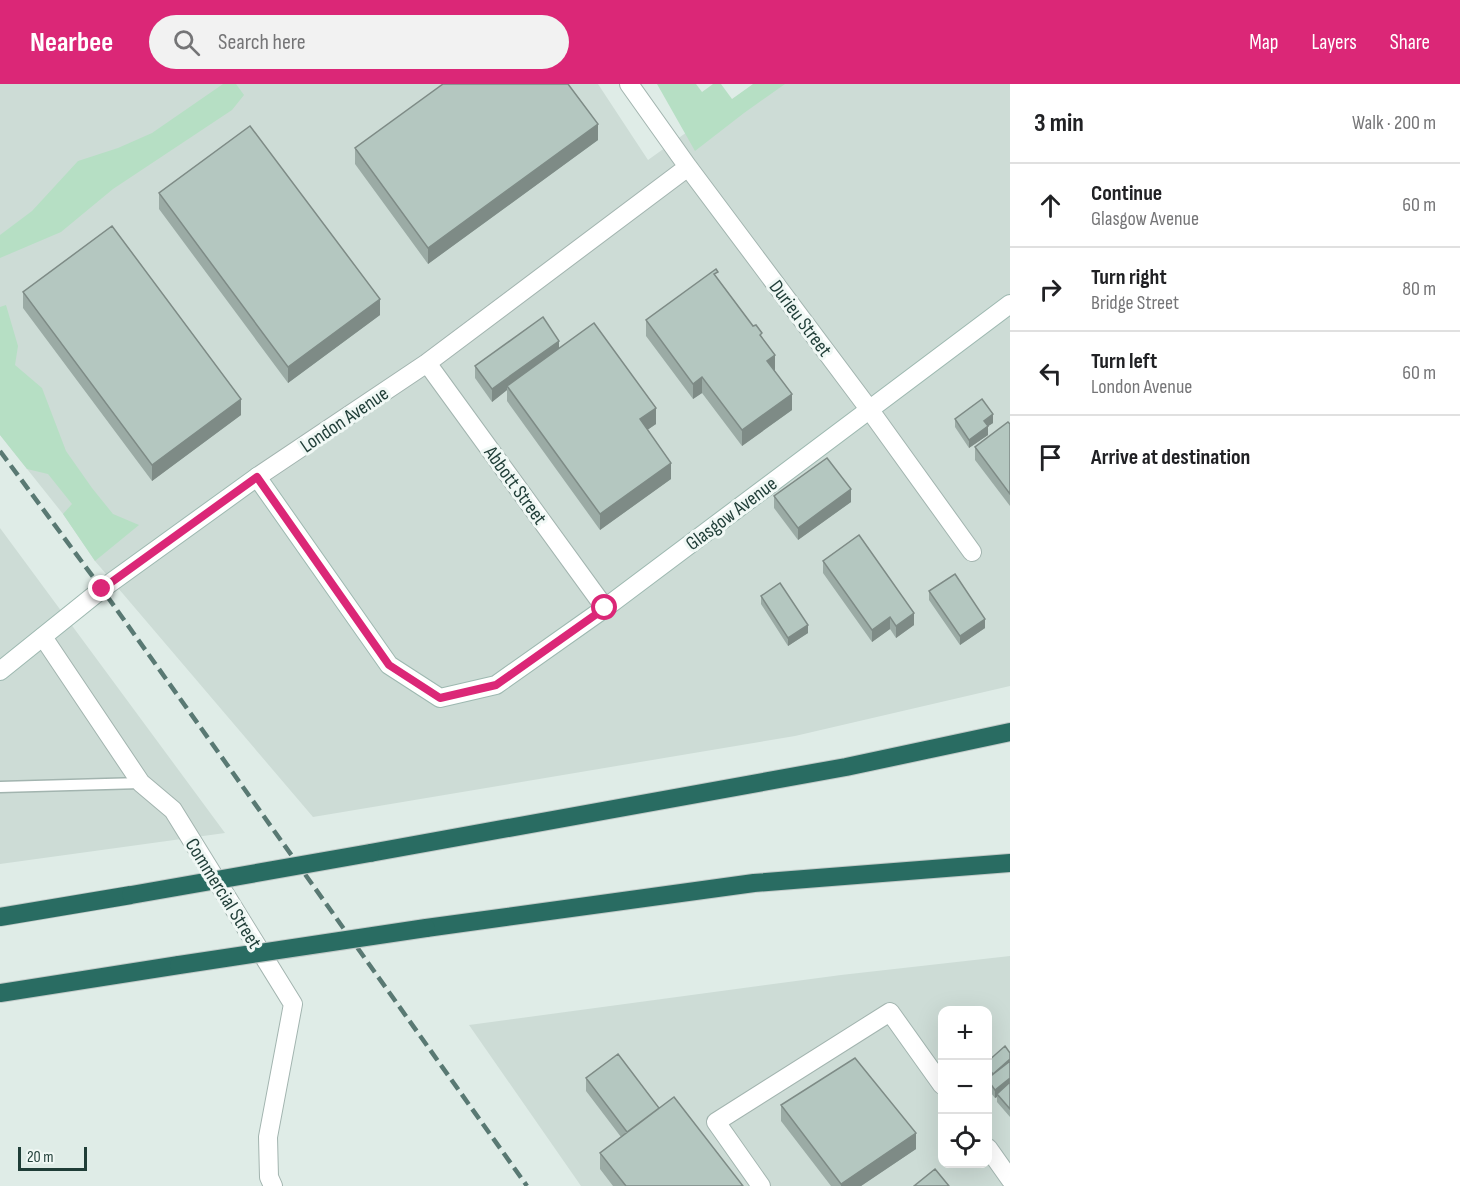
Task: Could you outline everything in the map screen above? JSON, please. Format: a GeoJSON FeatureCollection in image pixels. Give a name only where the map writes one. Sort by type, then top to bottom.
{"type":"FeatureCollection","features":[{"type":"Feature","properties":{"kind":"highway"},"geometry":{"type":"LineString","coordinates":[[0,917],[846,767],[1010,732]]}},
{"type":"Feature","properties":{"kind":"highway"},"geometry":{"type":"LineString","coordinates":[[0,993],[426,928],[754,883],[1010,863]]}},
{"type":"Feature","properties":{"kind":"street","name":"Durieu Street"},"geometry":{"type":"LineString","coordinates":[[629,84],[972,552]]}},
{"type":"Feature","properties":{"kind":"street","name":"London Avenue"},"geometry":{"type":"LineString","coordinates":[[0,670],[102,589],[257,477],[427,363],[688,167]]}},
{"type":"Feature","properties":{"kind":"street","name":"Glasgow Avenue"},"geometry":{"type":"LineString","coordinates":[[257,477],[389,665],[440,698],[496,685],[605,608],[1010,304]]}},
{"type":"Feature","properties":{"kind":"street","name":"Abbott Street"},"geometry":{"type":"LineString","coordinates":[[427,363],[605,608]]}},
{"type":"Feature","properties":{"kind":"street","name":"Commercial Street"},"geometry":{"type":"LineString","coordinates":[[43,637],[141,783],[173,810],[293,1004],[268,1137],[269,1177],[273,1186]]}},
{"type":"Feature","properties":{"kind":"street"},"geometry":{"type":"LineString","coordinates":[[761,1186],[716,1122],[890,1012],[938,1079]]}},
{"type":"Feature","properties":{"kind":"street"},"geometry":{"type":"LineString","coordinates":[[992,1155],[1010,1179]]}},
{"type":"Feature","properties":{"kind":"lane"},"geometry":{"type":"LineString","coordinates":[[0,787],[141,783]]}},
{"type":"Feature","properties":{"kind":"shaded area"},"geometry":{"type":"Polygon","coordinates":[[[0,84],[598,84],[648,160],[754,84],[1010,84],[1010,686],[795,736],[313,817],[95,561],[63,514],[0,435],[0,84]]]}},
{"type":"Feature","properties":{"kind":"shaded area"},"geometry":{"type":"Polygon","coordinates":[[[0,528],[225,833],[0,864],[0,528]]]}},
{"type":"Feature","properties":{"kind":"shaded area"},"geometry":{"type":"Polygon","coordinates":[[[1010,956],[1010,1186],[581,1186],[469,1025],[841,975],[1010,956]]]}},
{"type":"Feature","properties":{"kind":"green space"},"geometry":{"type":"Polygon","coordinates":[[[223,84],[236,84],[244,95],[232,110],[113,189],[61,232],[0,258],[0,235],[32,211],[78,161],[118,148],[152,133],[223,84]]]}},
{"type":"Feature","properties":{"kind":"green space"},"geometry":{"type":"Polygon","coordinates":[[[657,84],[696,84],[702,92],[713,84],[721,84],[732,99],[753,84],[785,84],[695,151],[657,84]]]}},
{"type":"Feature","properties":{"kind":"green space"},"geometry":{"type":"Polygon","coordinates":[[[6,305],[18,346],[15,365],[42,388],[66,451],[113,514],[139,525],[95,561],[63,514],[72,504],[48,474],[27,469],[0,435],[0,307],[6,305]]]}},
{"type":"Feature","properties":{"kind":"building"},"geometry":{"type":"Polygon","coordinates":[[[443,84],[568,84],[598,124],[428,248],[355,148],[443,84]]]}},
{"type":"Feature","properties":{"kind":"building"},"geometry":{"type":"Polygon","coordinates":[[[250,126],[380,299],[288,367],[159,193],[250,126]]]}},
{"type":"Feature","properties":{"kind":"building"},"geometry":{"type":"Polygon","coordinates":[[[112,226],[241,399],[152,465],[23,292],[112,226]]]}},
{"type":"Feature","properties":{"kind":"building"},"geometry":{"type":"Polygon","coordinates":[[[716,269],[718,272],[714,274],[753,326],[756,325],[762,333],[760,335],[775,355],[767,361],[792,394],[742,430],[702,377],[693,384],[646,320],[716,269]]]}},
{"type":"Feature","properties":{"kind":"building"},"geometry":{"type":"Polygon","coordinates":[[[543,317],[559,341],[492,389],[475,366],[543,317]]]}},
{"type":"Feature","properties":{"kind":"building"},"geometry":{"type":"Polygon","coordinates":[[[594,323],[656,408],[640,419],[671,463],[600,514],[507,386],[594,323]]]}},
{"type":"Feature","properties":{"kind":"building"},"geometry":{"type":"Polygon","coordinates":[[[982,399],[993,414],[984,421],[988,426],[969,440],[955,419],[982,399]]]}},
{"type":"Feature","properties":{"kind":"building"},"geometry":{"type":"Polygon","coordinates":[[[1008,422],[1010,424],[1010,494],[975,447],[1008,422]]]}},
{"type":"Feature","properties":{"kind":"building"},"geometry":{"type":"Polygon","coordinates":[[[827,458],[851,489],[798,528],[774,496],[827,458]]]}},
{"type":"Feature","properties":{"kind":"building"},"geometry":{"type":"Polygon","coordinates":[[[859,535],[914,613],[896,626],[890,617],[872,630],[823,561],[859,535]]]}},
{"type":"Feature","properties":{"kind":"building"},"geometry":{"type":"Polygon","coordinates":[[[955,574],[985,619],[960,636],[929,591],[955,574]]]}},
{"type":"Feature","properties":{"kind":"building"},"geometry":{"type":"Polygon","coordinates":[[[780,583],[808,625],[788,638],[761,596],[780,583]]]}},
{"type":"Feature","properties":{"kind":"building"},"geometry":{"type":"Polygon","coordinates":[[[1005,1046],[1010,1053],[1010,1059],[993,1074],[992,1058],[1005,1046]]]}},
{"type":"Feature","properties":{"kind":"building"},"geometry":{"type":"Polygon","coordinates":[[[618,1054],[659,1108],[627,1132],[586,1078],[618,1054]]]}},
{"type":"Feature","properties":{"kind":"building"},"geometry":{"type":"Polygon","coordinates":[[[855,1058],[916,1133],[841,1184],[781,1105],[855,1058]]]}},
{"type":"Feature","properties":{"kind":"building"},"geometry":{"type":"Polygon","coordinates":[[[1010,1061],[1010,1078],[995,1090],[992,1086],[992,1075],[1010,1061]]]}},
{"type":"Feature","properties":{"kind":"building"},"geometry":{"type":"Polygon","coordinates":[[[1010,1082],[1010,1109],[997,1094],[1010,1082]]]}},
{"type":"Feature","properties":{"kind":"building"},"geometry":{"type":"Polygon","coordinates":[[[674,1097],[743,1186],[626,1186],[600,1153],[674,1097]]]}},
{"type":"Feature","properties":{"kind":"building"},"geometry":{"type":"Polygon","coordinates":[[[935,1169],[949,1186],[914,1186],[935,1169]]]}},
{"type":"Feature","properties":{"kind":"railway"},"geometry":{"type":"LineString","coordinates":[[0,451],[102,589],[527,1186]]}},
{"type":"Feature","properties":{"kind":"route"},"geometry":{"type":"LineString","coordinates":[[102,589],[257,477],[389,665],[440,698],[496,685],[605,608]]}}]}
